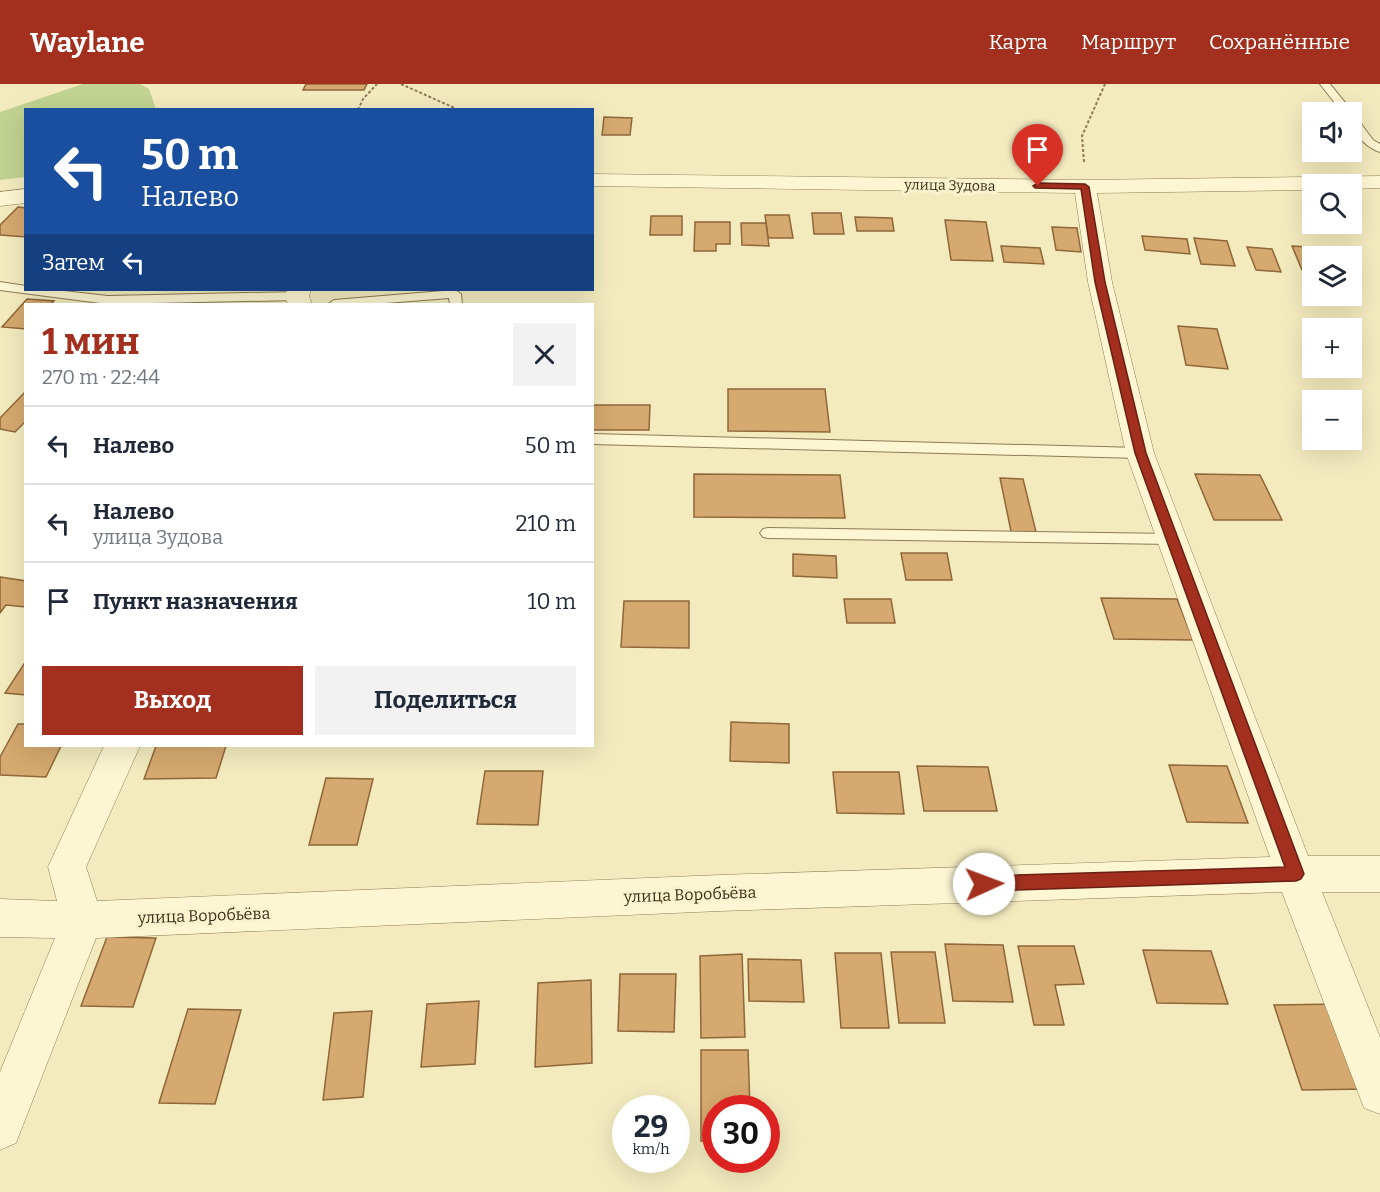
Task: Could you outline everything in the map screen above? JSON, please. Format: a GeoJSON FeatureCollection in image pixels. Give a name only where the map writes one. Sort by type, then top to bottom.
{"type":"FeatureCollection","features":[{"type":"Feature","properties":{"kind":"street","name":"улица Зудова"},"geometry":{"type":"LineString","coordinates":[[594,180],[1085,187],[1380,182]]}},
{"type":"Feature","properties":{"kind":"street"},"geometry":{"type":"LineString","coordinates":[[1085,187],[1100,282],[1140,453],[1296,874],[1380,1092]]}},
{"type":"Feature","properties":{"kind":"street"},"geometry":{"type":"LineString","coordinates":[[0,199],[24,196]]}},
{"type":"Feature","properties":{"kind":"street"},"geometry":{"type":"LineString","coordinates":[[0,1127],[83,920],[67,867],[122,747]]}},
{"type":"Feature","properties":{"kind":"street","name":"улица Воробьёва"},"geometry":{"type":"LineString","coordinates":[[0,918],[83,920],[720,892],[1296,874],[1380,874]]}},
{"type":"Feature","properties":{"kind":"lane"},"geometry":{"type":"LineString","coordinates":[[1325,84],[1339,102]]}},
{"type":"Feature","properties":{"kind":"lane"},"geometry":{"type":"LineString","coordinates":[[1362,132],[1369,142],[1380,149]]}},
{"type":"Feature","properties":{"kind":"lane"},"geometry":{"type":"LineString","coordinates":[[0,286],[24,289]]}},
{"type":"Feature","properties":{"kind":"lane"},"geometry":{"type":"LineString","coordinates":[[39,291],[108,300],[298,297]]}},
{"type":"Feature","properties":{"kind":"lane"},"geometry":{"type":"LineString","coordinates":[[345,303],[455,294],[456,303]]}},
{"type":"Feature","properties":{"kind":"lane"},"geometry":{"type":"LineString","coordinates":[[594,439],[1140,453]]}},
{"type":"Feature","properties":{"kind":"lane"},"geometry":{"type":"LineString","coordinates":[[768,533],[1173,539]]}},
{"type":"Feature","properties":{"kind":"path"},"geometry":{"type":"LineString","coordinates":[[359,108],[363,99],[377,84]]}},
{"type":"Feature","properties":{"kind":"path"},"geometry":{"type":"LineString","coordinates":[[401,84],[455,108]]}},
{"type":"Feature","properties":{"kind":"path"},"geometry":{"type":"LineString","coordinates":[[1085,187],[1082,136],[1105,84]]}},
{"type":"Feature","properties":{"kind":"green space"},"geometry":{"type":"Polygon","coordinates":[[[83,84],[140,84],[149,89],[156,108],[24,108],[24,177],[0,180],[0,112],[83,84]]]}},
{"type":"Feature","properties":{"kind":"building"},"geometry":{"type":"Polygon","coordinates":[[[306,84],[367,84],[364,90],[303,90],[306,84]]]}},
{"type":"Feature","properties":{"kind":"building"},"geometry":{"type":"Polygon","coordinates":[[[604,117],[632,118],[630,135],[602,135],[604,117]]]}},
{"type":"Feature","properties":{"kind":"building"},"geometry":{"type":"Polygon","coordinates":[[[18,207],[24,208],[24,237],[0,235],[0,225],[18,207]]]}},
{"type":"Feature","properties":{"kind":"building"},"geometry":{"type":"Polygon","coordinates":[[[812,213],[841,213],[844,234],[814,234],[812,213]]]}},
{"type":"Feature","properties":{"kind":"building"},"geometry":{"type":"Polygon","coordinates":[[[765,215],[789,215],[793,238],[768,238],[765,215]]]}},
{"type":"Feature","properties":{"kind":"building"},"geometry":{"type":"Polygon","coordinates":[[[651,216],[682,216],[682,235],[650,235],[651,216]]]}},
{"type":"Feature","properties":{"kind":"building"},"geometry":{"type":"Polygon","coordinates":[[[855,217],[892,218],[894,231],[857,231],[855,217]]]}},
{"type":"Feature","properties":{"kind":"building"},"geometry":{"type":"Polygon","coordinates":[[[945,220],[986,222],[993,261],[951,260],[945,220]]]}},
{"type":"Feature","properties":{"kind":"building"},"geometry":{"type":"Polygon","coordinates":[[[695,222],[730,222],[730,244],[716,244],[716,251],[694,251],[695,222]]]}},
{"type":"Feature","properties":{"kind":"building"},"geometry":{"type":"Polygon","coordinates":[[[741,223],[766,223],[769,246],[742,245],[741,223]]]}},
{"type":"Feature","properties":{"kind":"building"},"geometry":{"type":"Polygon","coordinates":[[[1052,227],[1077,228],[1081,252],[1056,250],[1052,227]]]}},
{"type":"Feature","properties":{"kind":"building"},"geometry":{"type":"Polygon","coordinates":[[[1142,236],[1187,239],[1190,254],[1145,250],[1142,236]]]}},
{"type":"Feature","properties":{"kind":"building"},"geometry":{"type":"Polygon","coordinates":[[[1194,238],[1227,241],[1235,266],[1201,264],[1194,238]]]}},
{"type":"Feature","properties":{"kind":"building"},"geometry":{"type":"Polygon","coordinates":[[[1001,246],[1040,248],[1044,264],[1004,262],[1001,246]]]}},
{"type":"Feature","properties":{"kind":"building"},"geometry":{"type":"Polygon","coordinates":[[[1292,246],[1302,247],[1302,270],[1292,246]]]}},
{"type":"Feature","properties":{"kind":"building"},"geometry":{"type":"Polygon","coordinates":[[[1247,247],[1272,249],[1281,272],[1256,270],[1247,247]]]}},
{"type":"Feature","properties":{"kind":"building"},"geometry":{"type":"Polygon","coordinates":[[[27,299],[54,301],[52,303],[24,303],[24,329],[2,327],[27,299]]]}},
{"type":"Feature","properties":{"kind":"building"},"geometry":{"type":"Polygon","coordinates":[[[1178,326],[1217,329],[1228,369],[1186,365],[1178,326]]]}},
{"type":"Feature","properties":{"kind":"building"},"geometry":{"type":"Polygon","coordinates":[[[728,389],[825,389],[830,432],[728,431],[728,389]]]}},
{"type":"Feature","properties":{"kind":"building"},"geometry":{"type":"Polygon","coordinates":[[[24,393],[24,423],[15,432],[0,429],[0,418],[24,393]]]}},
{"type":"Feature","properties":{"kind":"building"},"geometry":{"type":"Polygon","coordinates":[[[594,405],[650,405],[649,430],[594,430],[594,405]]]}},
{"type":"Feature","properties":{"kind":"building"},"geometry":{"type":"Polygon","coordinates":[[[694,474],[840,475],[845,518],[694,517],[694,474]]]}},
{"type":"Feature","properties":{"kind":"building"},"geometry":{"type":"Polygon","coordinates":[[[1195,474],[1260,475],[1282,520],[1214,520],[1195,474]]]}},
{"type":"Feature","properties":{"kind":"building"},"geometry":{"type":"Polygon","coordinates":[[[1000,478],[1023,479],[1037,536],[1012,536],[1000,478]]]}},
{"type":"Feature","properties":{"kind":"building"},"geometry":{"type":"Polygon","coordinates":[[[901,553],[947,553],[952,580],[906,580],[901,553]]]}},
{"type":"Feature","properties":{"kind":"building"},"geometry":{"type":"Polygon","coordinates":[[[793,554],[836,556],[837,578],[793,576],[793,554]]]}},
{"type":"Feature","properties":{"kind":"building"},"geometry":{"type":"Polygon","coordinates":[[[0,577],[24,581],[24,607],[6,605],[0,613],[0,577]]]}},
{"type":"Feature","properties":{"kind":"building"},"geometry":{"type":"Polygon","coordinates":[[[1101,598],[1177,599],[1193,640],[1114,639],[1101,598]]]}},
{"type":"Feature","properties":{"kind":"building"},"geometry":{"type":"Polygon","coordinates":[[[844,599],[891,599],[895,623],[847,623],[844,599]]]}},
{"type":"Feature","properties":{"kind":"building"},"geometry":{"type":"Polygon","coordinates":[[[624,601],[689,601],[689,648],[621,647],[624,601]]]}},
{"type":"Feature","properties":{"kind":"building"},"geometry":{"type":"Polygon","coordinates":[[[24,664],[24,695],[5,693],[24,664]]]}},
{"type":"Feature","properties":{"kind":"building"},"geometry":{"type":"Polygon","coordinates":[[[731,722],[789,724],[789,763],[730,761],[731,722]]]}},
{"type":"Feature","properties":{"kind":"building"},"geometry":{"type":"Polygon","coordinates":[[[18,724],[24,724],[24,747],[61,747],[46,777],[0,775],[0,757],[18,724]]]}},
{"type":"Feature","properties":{"kind":"building"},"geometry":{"type":"Polygon","coordinates":[[[156,747],[226,747],[216,778],[144,779],[156,747]]]}},
{"type":"Feature","properties":{"kind":"building"},"geometry":{"type":"Polygon","coordinates":[[[1169,765],[1227,766],[1248,823],[1187,822],[1169,765]]]}},
{"type":"Feature","properties":{"kind":"building"},"geometry":{"type":"Polygon","coordinates":[[[917,766],[988,767],[997,811],[924,811],[917,766]]]}},
{"type":"Feature","properties":{"kind":"building"},"geometry":{"type":"Polygon","coordinates":[[[485,771],[543,771],[538,825],[477,824],[485,771]]]}},
{"type":"Feature","properties":{"kind":"building"},"geometry":{"type":"Polygon","coordinates":[[[833,772],[899,772],[904,814],[837,813],[833,772]]]}},
{"type":"Feature","properties":{"kind":"building"},"geometry":{"type":"Polygon","coordinates":[[[326,778],[373,779],[357,845],[309,845],[326,778]]]}},
{"type":"Feature","properties":{"kind":"building"},"geometry":{"type":"Polygon","coordinates":[[[107,937],[156,938],[133,1007],[81,1006],[107,937]]]}},
{"type":"Feature","properties":{"kind":"building"},"geometry":{"type":"Polygon","coordinates":[[[945,944],[1003,945],[1013,1002],[953,1001],[945,944]]]}},
{"type":"Feature","properties":{"kind":"building"},"geometry":{"type":"Polygon","coordinates":[[[1018,946],[1074,946],[1084,984],[1055,985],[1064,1025],[1034,1025],[1018,946]]]}},
{"type":"Feature","properties":{"kind":"building"},"geometry":{"type":"Polygon","coordinates":[[[1143,950],[1211,951],[1228,1004],[1157,1003],[1143,950]]]}},
{"type":"Feature","properties":{"kind":"building"},"geometry":{"type":"Polygon","coordinates":[[[891,952],[935,952],[945,1023],[899,1023],[891,952]]]}},
{"type":"Feature","properties":{"kind":"building"},"geometry":{"type":"Polygon","coordinates":[[[835,953],[881,953],[889,1028],[841,1028],[835,953]]]}},
{"type":"Feature","properties":{"kind":"building"},"geometry":{"type":"Polygon","coordinates":[[[742,954],[745,1037],[701,1038],[700,956],[742,954]]]}},
{"type":"Feature","properties":{"kind":"building"},"geometry":{"type":"Polygon","coordinates":[[[748,959],[801,960],[804,1002],[749,1001],[748,959]]]}},
{"type":"Feature","properties":{"kind":"building"},"geometry":{"type":"Polygon","coordinates":[[[620,974],[676,974],[674,1032],[618,1031],[620,974]]]}},
{"type":"Feature","properties":{"kind":"building"},"geometry":{"type":"Polygon","coordinates":[[[591,980],[592,1063],[535,1067],[538,983],[591,980]]]}},
{"type":"Feature","properties":{"kind":"building"},"geometry":{"type":"Polygon","coordinates":[[[479,1001],[475,1064],[421,1067],[427,1004],[479,1001]]]}},
{"type":"Feature","properties":{"kind":"building"},"geometry":{"type":"Polygon","coordinates":[[[1338,1004],[1367,1089],[1302,1090],[1274,1005],[1338,1004]]]}},
{"type":"Feature","properties":{"kind":"building"},"geometry":{"type":"Polygon","coordinates":[[[188,1009],[241,1010],[215,1104],[159,1103],[188,1009]]]}},
{"type":"Feature","properties":{"kind":"building"},"geometry":{"type":"Polygon","coordinates":[[[372,1011],[363,1097],[323,1100],[334,1013],[372,1011]]]}},
{"type":"Feature","properties":{"kind":"building"},"geometry":{"type":"Polygon","coordinates":[[[701,1050],[748,1050],[750,1095],[702,1095],[701,1141],[701,1050]]]}},
{"type":"Feature","properties":{"kind":"route"},"geometry":{"type":"LineString","coordinates":[[984,884],[1296,874],[1140,453],[1100,282],[1085,187],[1038,186]]}}]}
